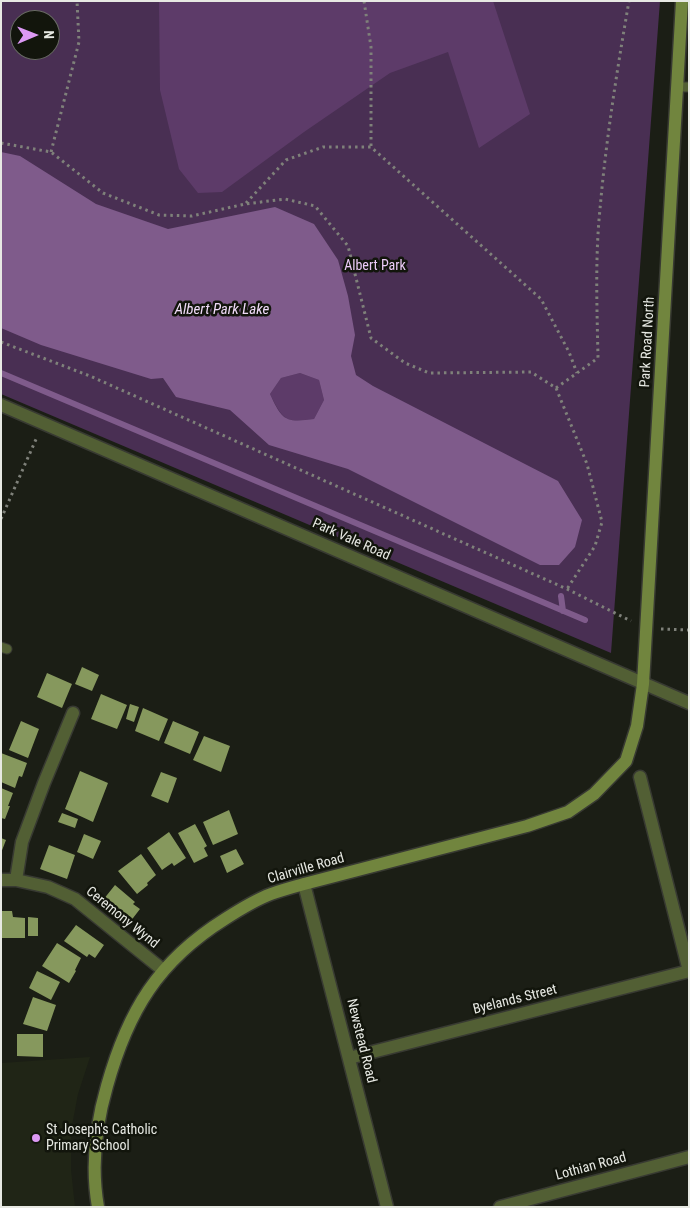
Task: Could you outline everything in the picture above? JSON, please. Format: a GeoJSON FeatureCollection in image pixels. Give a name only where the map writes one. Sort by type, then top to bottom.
{"type":"FeatureCollection","features":[{"type":"Feature","properties":{"kind":"street","name":"Park Road North"},"geometry":{"type":"LineString","coordinates":[[643,684],[683,87],[682,1]]}},
{"type":"Feature","properties":{"kind":"street","name":"Park Vale Road"},"geometry":{"type":"LineString","coordinates":[[1,405],[689,703]]}},
{"type":"Feature","properties":{"kind":"street","name":"Clairville Road"},"geometry":{"type":"LineString","coordinates":[[98,1207],[95,1158],[99,1114],[125,1032],[142,1000],[163,970],[206,931],[238,910],[270,894],[527,826],[568,812],[594,794],[626,761],[637,726],[643,684]]}},
{"type":"Feature","properties":{"kind":"street"},"geometry":{"type":"LineString","coordinates":[[16,880],[22,842],[73,713]]}},
{"type":"Feature","properties":{"kind":"street"},"geometry":{"type":"LineString","coordinates":[[640,777],[689,971]]}},
{"type":"Feature","properties":{"kind":"street","name":"Ceremony Wynd"},"geometry":{"type":"LineString","coordinates":[[1,880],[16,880],[48,887],[76,899],[163,970]]}},
{"type":"Feature","properties":{"kind":"street","name":"Newstead Road"},"geometry":{"type":"LineString","coordinates":[[304,884],[387,1207]]}},
{"type":"Feature","properties":{"kind":"street","name":"Byelands Street"},"geometry":{"type":"LineString","coordinates":[[349,1058],[689,971]]}},
{"type":"Feature","properties":{"kind":"street","name":"Lothian Road"},"geometry":{"type":"LineString","coordinates":[[500,1207],[689,1157]]}},
{"type":"Feature","properties":{"kind":"path"},"geometry":{"type":"LineString","coordinates":[[51,152],[79,42],[77,1]]}},
{"type":"Feature","properties":{"kind":"path"},"geometry":{"type":"LineString","coordinates":[[364,1],[371,47],[371,147]]}},
{"type":"Feature","properties":{"kind":"path"},"geometry":{"type":"LineString","coordinates":[[556,388],[598,358],[597,290],[600,210],[618,62],[628,1]]}},
{"type":"Feature","properties":{"kind":"path"},"geometry":{"type":"LineString","coordinates":[[1,143],[51,152],[103,193],[159,215],[192,216],[245,204],[285,200],[315,206],[348,246],[371,338],[405,363],[429,373],[531,372],[556,388],[587,464],[602,522],[595,546],[567,589]]}},
{"type":"Feature","properties":{"kind":"path"},"geometry":{"type":"LineString","coordinates":[[245,204],[286,160],[323,147],[371,147],[541,299],[569,352],[577,373]]}},
{"type":"Feature","properties":{"kind":"path"},"geometry":{"type":"LineString","coordinates":[[1,342],[90,376],[567,589],[646,628],[689,630]]}},
{"type":"Feature","properties":{"kind":"path"},"geometry":{"type":"LineString","coordinates":[[1,519],[43,423]]}},
{"type":"Feature","properties":{"kind":"shaded area"},"geometry":{"type":"Polygon","coordinates":[[[159,1],[493,1],[530,114],[479,148],[448,52],[390,73],[304,132],[222,192],[198,193],[179,169],[160,90],[159,1]]]}},
{"type":"Feature","properties":{"kind":"shaded area"},"geometry":{"type":"Polygon","coordinates":[[[300,373],[319,380],[324,400],[314,419],[291,420],[286,418],[278,409],[270,394],[281,378],[300,373]]]}},
{"type":"Feature","properties":{"kind":"shaded area","name":"St Joseph's Catholic Primary School"},"geometry":{"type":"Polygon","coordinates":[[[90,1057],[78,1094],[71,1131],[71,1170],[75,1207],[1,1207],[1,1063],[90,1057]]]}},
{"type":"Feature","properties":{"kind":"green space","name":"Albert Park"},"geometry":{"type":"Polygon","coordinates":[[[1,1],[660,1],[611,653],[1,394],[1,1]]]}},
{"type":"Feature","properties":{"kind":"water","name":"Albert Park Lake"},"geometry":{"type":"Polygon","coordinates":[[[1,152],[20,156],[96,204],[168,229],[275,207],[314,224],[338,260],[348,296],[355,335],[351,356],[356,375],[373,386],[558,481],[582,520],[575,547],[559,565],[540,565],[348,469],[269,445],[230,410],[176,397],[163,378],[151,379],[41,345],[1,328],[1,152]],[[300,373],[281,378],[270,394],[278,409],[286,418],[290,420],[314,419],[324,400],[319,380],[300,373]]]}},
{"type":"Feature","properties":{"kind":"building"},"geometry":{"type":"Polygon","coordinates":[[[82,667],[99,675],[92,691],[75,684],[82,667]]]}},
{"type":"Feature","properties":{"kind":"building"},"geometry":{"type":"Polygon","coordinates":[[[47,673],[72,684],[62,708],[37,697],[47,673]]]}},
{"type":"Feature","properties":{"kind":"building"},"geometry":{"type":"Polygon","coordinates":[[[101,694],[127,705],[117,729],[91,719],[101,694]]]}},
{"type":"Feature","properties":{"kind":"building"},"geometry":{"type":"Polygon","coordinates":[[[130,704],[139,707],[134,722],[126,719],[130,704]]]}},
{"type":"Feature","properties":{"kind":"building"},"geometry":{"type":"Polygon","coordinates":[[[143,708],[168,719],[159,741],[135,731],[143,708]]]}},
{"type":"Feature","properties":{"kind":"building"},"geometry":{"type":"Polygon","coordinates":[[[21,721],[39,729],[28,758],[9,750],[21,721]]]}},
{"type":"Feature","properties":{"kind":"building"},"geometry":{"type":"Polygon","coordinates":[[[173,721],[199,732],[190,754],[164,743],[173,721]]]}},
{"type":"Feature","properties":{"kind":"building"},"geometry":{"type":"Polygon","coordinates":[[[204,736],[230,746],[221,772],[193,760],[204,736]]]}},
{"type":"Feature","properties":{"kind":"building"},"geometry":{"type":"Polygon","coordinates":[[[1,753],[27,763],[22,777],[19,776],[15,788],[1,782],[1,753]]]}},
{"type":"Feature","properties":{"kind":"building"},"geometry":{"type":"Polygon","coordinates":[[[80,771],[108,783],[93,822],[65,809],[80,771]]]}},
{"type":"Feature","properties":{"kind":"building"},"geometry":{"type":"Polygon","coordinates":[[[161,772],[177,778],[168,803],[151,796],[161,772]]]}},
{"type":"Feature","properties":{"kind":"building"},"geometry":{"type":"Polygon","coordinates":[[[1,788],[13,793],[5,819],[1,818],[1,788]]]}},
{"type":"Feature","properties":{"kind":"building"},"geometry":{"type":"Polygon","coordinates":[[[229,810],[238,834],[213,845],[203,822],[229,810]]]}},
{"type":"Feature","properties":{"kind":"building"},"geometry":{"type":"Polygon","coordinates":[[[62,813],[78,819],[75,828],[58,822],[62,813]]]}},
{"type":"Feature","properties":{"kind":"building"},"geometry":{"type":"Polygon","coordinates":[[[195,824],[207,846],[204,848],[208,856],[194,863],[178,833],[195,824]]]}},
{"type":"Feature","properties":{"kind":"building"},"geometry":{"type":"Polygon","coordinates":[[[169,832],[186,858],[174,866],[172,863],[162,870],[147,848],[169,832]]]}},
{"type":"Feature","properties":{"kind":"building"},"geometry":{"type":"Polygon","coordinates":[[[84,834],[101,841],[93,859],[77,852],[84,834]]]}},
{"type":"Feature","properties":{"kind":"building"},"geometry":{"type":"Polygon","coordinates":[[[1,838],[6,840],[1,853],[1,838]]]}},
{"type":"Feature","properties":{"kind":"building"},"geometry":{"type":"Polygon","coordinates":[[[49,845],[75,855],[67,879],[40,869],[49,845]]]}},
{"type":"Feature","properties":{"kind":"building"},"geometry":{"type":"Polygon","coordinates":[[[236,849],[244,864],[227,873],[220,856],[236,849]]]}},
{"type":"Feature","properties":{"kind":"building"},"geometry":{"type":"Polygon","coordinates":[[[141,854],[156,875],[137,894],[118,871],[141,854]]]}},
{"type":"Feature","properties":{"kind":"building"},"geometry":{"type":"Polygon","coordinates":[[[115,885],[135,902],[133,904],[140,909],[130,922],[103,900],[115,885]]]}},
{"type":"Feature","properties":{"kind":"building"},"geometry":{"type":"Polygon","coordinates":[[[1,911],[12,911],[13,917],[25,918],[25,938],[1,938],[1,911]]]}},
{"type":"Feature","properties":{"kind":"building"},"geometry":{"type":"Polygon","coordinates":[[[28,917],[38,918],[38,936],[28,936],[28,917]]]}},
{"type":"Feature","properties":{"kind":"building"},"geometry":{"type":"Polygon","coordinates":[[[76,925],[104,945],[95,958],[89,954],[87,957],[64,941],[76,925]]]}},
{"type":"Feature","properties":{"kind":"building"},"geometry":{"type":"Polygon","coordinates":[[[57,943],[81,958],[69,983],[42,966],[57,943]]]}},
{"type":"Feature","properties":{"kind":"building"},"geometry":{"type":"Polygon","coordinates":[[[37,971],[60,982],[51,1000],[29,988],[37,971]]]}},
{"type":"Feature","properties":{"kind":"building"},"geometry":{"type":"Polygon","coordinates":[[[33,997],[56,1005],[47,1031],[23,1024],[33,997]]]}},
{"type":"Feature","properties":{"kind":"building"},"geometry":{"type":"Polygon","coordinates":[[[17,1034],[43,1034],[43,1057],[17,1056],[17,1034]]]}},
{"type":"Feature","properties":{"kind":"waterway"},"geometry":{"type":"LineString","coordinates":[[1,373],[585,620]]}},
{"type":"Feature","properties":{"kind":"waterway"},"geometry":{"type":"LineString","coordinates":[[561,596],[563,611]]}},
{"type":"Feature","properties":{"kind":"place","name":"St Joseph's Catholic Primary School"},"geometry":{"type":"Point","coordinates":[36,1138]}}]}
